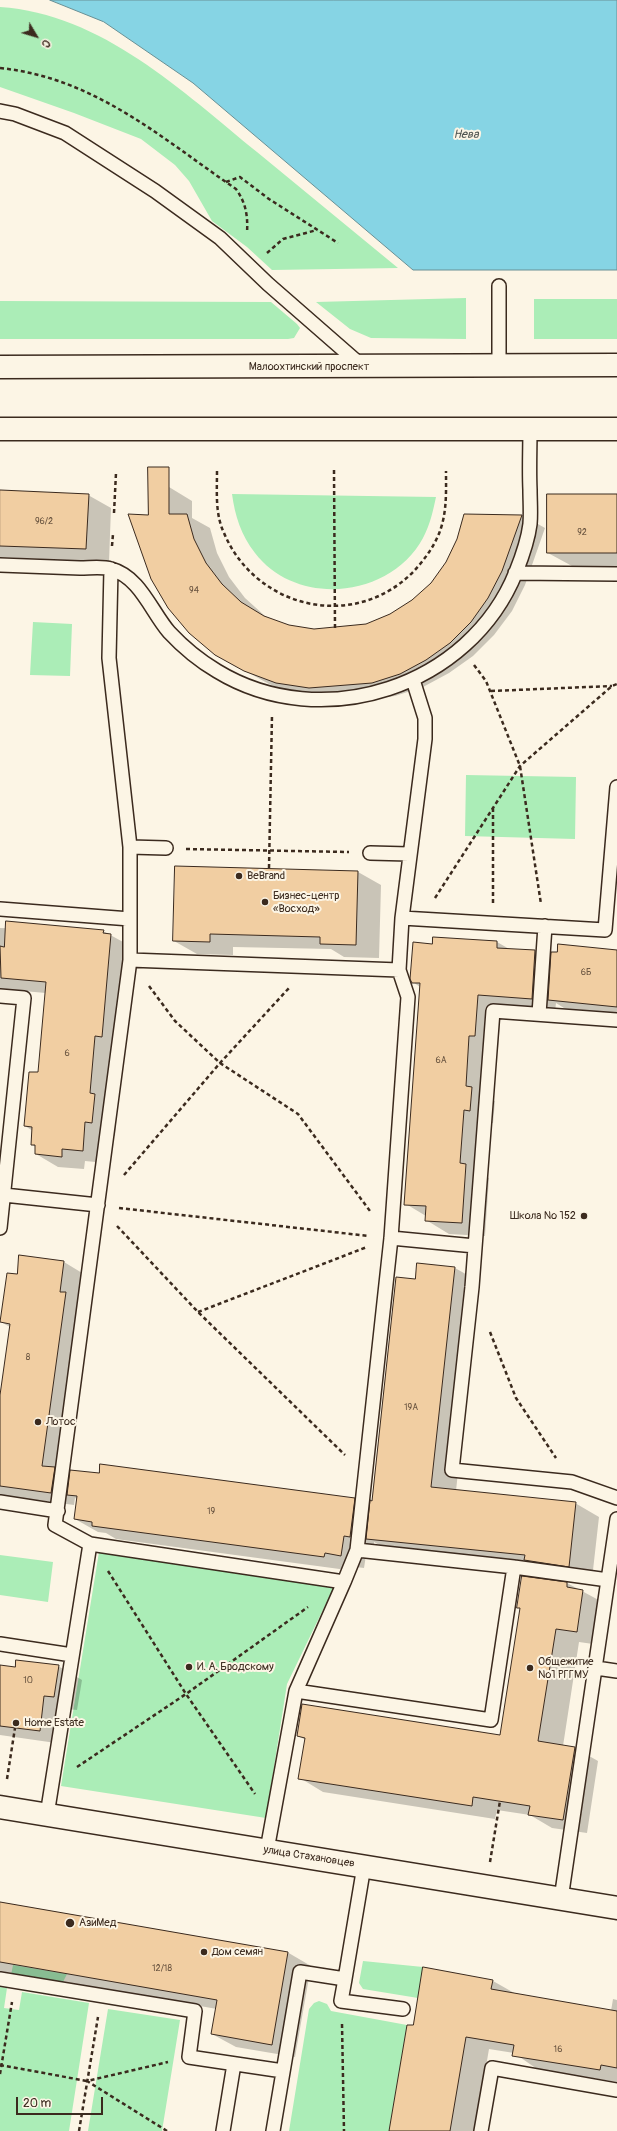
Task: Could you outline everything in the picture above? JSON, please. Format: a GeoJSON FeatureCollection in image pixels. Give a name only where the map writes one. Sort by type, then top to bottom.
{"type":"FeatureCollection","features":[{"type":"Feature","properties":{"kind":"main road","name":"Малоохтинский проспект"},"geometry":{"type":"LineString","coordinates":[[0,367],[363,367],[617,364]]}},
{"type":"Feature","properties":{"kind":"main road"},"geometry":{"type":"LineString","coordinates":[[0,429],[617,428]]}},
{"type":"Feature","properties":{"kind":"main road","name":"улица Стахановцев"},"geometry":{"type":"LineString","coordinates":[[0,1807],[617,1908]]}},
{"type":"Feature","properties":{"kind":"lane"},"geometry":{"type":"LineString","coordinates":[[0,111],[15,114],[65,133],[155,191],[220,238],[363,367]]}},
{"type":"Feature","properties":{"kind":"lane"},"geometry":{"type":"LineString","coordinates":[[499,286],[499,365]]}},
{"type":"Feature","properties":{"kind":"lane"},"geometry":{"type":"LineString","coordinates":[[0,565],[111,569],[136,584],[152,610],[170,633],[192,654],[217,671],[244,685],[273,694],[304,699],[336,700],[362,697],[388,690],[413,680],[439,665],[461,648],[482,627],[500,604],[516,574],[530,524],[530,429]]}},
{"type":"Feature","properties":{"kind":"lane"},"geometry":{"type":"LineString","coordinates":[[111,569],[109,658],[130,848],[130,960],[55,1525],[90,1544],[344,1582]]}},
{"type":"Feature","properties":{"kind":"lane"},"geometry":{"type":"LineString","coordinates":[[516,574],[617,574]]}},
{"type":"Feature","properties":{"kind":"lane"},"geometry":{"type":"LineString","coordinates":[[266,1850],[296,1691],[357,1550],[367,1472],[391,1238],[408,997],[399,970],[402,918],[409,854],[425,739],[425,718],[413,680]]}},
{"type":"Feature","properties":{"kind":"lane"},"geometry":{"type":"LineString","coordinates":[[402,918],[605,930],[617,787]]}},
{"type":"Feature","properties":{"kind":"lane"},"geometry":{"type":"LineString","coordinates":[[130,848],[166,848]]}},
{"type":"Feature","properties":{"kind":"lane"},"geometry":{"type":"LineString","coordinates":[[370,853],[409,854]]}},
{"type":"Feature","properties":{"kind":"lane"},"geometry":{"type":"LineString","coordinates":[[0,909],[130,919]]}},
{"type":"Feature","properties":{"kind":"lane"},"geometry":{"type":"LineString","coordinates":[[539,1014],[545,926]]}},
{"type":"Feature","properties":{"kind":"lane"},"geometry":{"type":"LineString","coordinates":[[130,960],[310,965],[399,970]]}},
{"type":"Feature","properties":{"kind":"lane"},"geometry":{"type":"LineString","coordinates":[[0,996],[24,998],[0,1228]]}},
{"type":"Feature","properties":{"kind":"lane"},"geometry":{"type":"LineString","coordinates":[[617,1020],[493,1011],[475,1246],[452,1470],[572,1482],[617,1498]]}},
{"type":"Feature","properties":{"kind":"lane"},"geometry":{"type":"LineString","coordinates":[[4,1195],[98,1206]]}},
{"type":"Feature","properties":{"kind":"lane"},"geometry":{"type":"LineString","coordinates":[[391,1238],[475,1246]]}},
{"type":"Feature","properties":{"kind":"lane"},"geometry":{"type":"LineString","coordinates":[[0,1502],[58,1511]]}},
{"type":"Feature","properties":{"kind":"lane"},"geometry":{"type":"LineString","coordinates":[[561,1899],[608,1580],[615,1544],[617,1519]]}},
{"type":"Feature","properties":{"kind":"lane"},"geometry":{"type":"LineString","coordinates":[[46,1815],[90,1544]]}},
{"type":"Feature","properties":{"kind":"lane"},"geometry":{"type":"LineString","coordinates":[[357,1550],[514,1567],[608,1580]]}},
{"type":"Feature","properties":{"kind":"lane"},"geometry":{"type":"LineString","coordinates":[[296,1691],[491,1720],[514,1567]]}},
{"type":"Feature","properties":{"kind":"lane"},"geometry":{"type":"LineString","coordinates":[[0,1644],[72,1655]]}},
{"type":"Feature","properties":{"kind":"lane"},"geometry":{"type":"LineString","coordinates":[[596,1668],[617,1671]]}},
{"type":"Feature","properties":{"kind":"lane"},"geometry":{"type":"LineString","coordinates":[[364,1866],[341,2001],[403,2009]]}},
{"type":"Feature","properties":{"kind":"lane"},"geometry":{"type":"LineString","coordinates":[[274,2131],[300,1972],[345,1979]]}},
{"type":"Feature","properties":{"kind":"lane"},"geometry":{"type":"LineString","coordinates":[[0,1979],[195,2011],[189,2057],[283,2071]]}},
{"type":"Feature","properties":{"kind":"lane"},"geometry":{"type":"LineString","coordinates":[[223,2131],[234,2064]]}},
{"type":"Feature","properties":{"kind":"lane"},"geometry":{"type":"LineString","coordinates":[[481,2131],[492,2068],[617,2090]]}},
{"type":"Feature","properties":{"kind":"path"},"geometry":{"type":"LineString","coordinates":[[0,68],[35,74],[63,82],[105,100],[137,120],[236,189],[242,197],[248,212],[245,262],[264,256],[283,239],[317,230]]}},
{"type":"Feature","properties":{"kind":"path"},"geometry":{"type":"LineString","coordinates":[[226,182],[240,177],[269,199],[338,243]]}},
{"type":"Feature","properties":{"kind":"path"},"geometry":{"type":"LineString","coordinates":[[334,470],[335,628]]}},
{"type":"Feature","properties":{"kind":"path"},"geometry":{"type":"LineString","coordinates":[[217,471],[217,513],[223,532],[232,551],[244,567],[259,581],[288,598],[314,605],[335,606],[354,604],[374,598],[391,589],[407,577],[421,563],[432,546],[440,529],[445,509],[446,471]]}},
{"type":"Feature","properties":{"kind":"path"},"geometry":{"type":"LineString","coordinates":[[114,513],[116,473]]}},
{"type":"Feature","properties":{"kind":"path"},"geometry":{"type":"LineString","coordinates":[[461,648],[486,681],[520,766],[545,926]]}},
{"type":"Feature","properties":{"kind":"path"},"geometry":{"type":"LineString","coordinates":[[422,919],[493,805],[520,766],[612,686],[617,684]]}},
{"type":"Feature","properties":{"kind":"path"},"geometry":{"type":"LineString","coordinates":[[490,691],[612,686]]}},
{"type":"Feature","properties":{"kind":"path"},"geometry":{"type":"LineString","coordinates":[[269,868],[273,694]]}},
{"type":"Feature","properties":{"kind":"path"},"geometry":{"type":"LineString","coordinates":[[493,805],[493,923]]}},
{"type":"Feature","properties":{"kind":"path"},"geometry":{"type":"LineString","coordinates":[[166,848],[370,853]]}},
{"type":"Feature","properties":{"kind":"path"},"geometry":{"type":"LineString","coordinates":[[130,960],[175,1021],[220,1063],[298,1114],[391,1238]]}},
{"type":"Feature","properties":{"kind":"path"},"geometry":{"type":"LineString","coordinates":[[98,1206],[220,1063],[310,965]]}},
{"type":"Feature","properties":{"kind":"path"},"geometry":{"type":"LineString","coordinates":[[98,1206],[391,1238]]}},
{"type":"Feature","properties":{"kind":"path"},"geometry":{"type":"LineString","coordinates":[[98,1206],[198,1312],[343,1454],[367,1472]]}},
{"type":"Feature","properties":{"kind":"path"},"geometry":{"type":"LineString","coordinates":[[198,1312],[391,1238]]}},
{"type":"Feature","properties":{"kind":"path"},"geometry":{"type":"LineString","coordinates":[[490,1331],[516,1398],[572,1482]]}},
{"type":"Feature","properties":{"kind":"path"},"geometry":{"type":"LineString","coordinates":[[90,1544],[186,1694],[272,1819]]}},
{"type":"Feature","properties":{"kind":"path"},"geometry":{"type":"LineString","coordinates":[[50,1785],[186,1694],[344,1582]]}},
{"type":"Feature","properties":{"kind":"path"},"geometry":{"type":"LineString","coordinates":[[8,1779],[15,1728]]}},
{"type":"Feature","properties":{"kind":"path"},"geometry":{"type":"LineString","coordinates":[[485,1887],[500,1801]]}},
{"type":"Feature","properties":{"kind":"path"},"geometry":{"type":"LineString","coordinates":[[0,2074],[16,1982]]}},
{"type":"Feature","properties":{"kind":"path"},"geometry":{"type":"LineString","coordinates":[[78,2131],[102,1996]]}},
{"type":"Feature","properties":{"kind":"path"},"geometry":{"type":"LineString","coordinates":[[342,2021],[344,2131]]}},
{"type":"Feature","properties":{"kind":"path"},"geometry":{"type":"LineString","coordinates":[[87,2081],[189,2057]]}},
{"type":"Feature","properties":{"kind":"path"},"geometry":{"type":"LineString","coordinates":[[1,2065],[87,2081],[168,2131]]}},
{"type":"Feature","properties":{"kind":"green space"},"geometry":{"type":"Polygon","coordinates":[[[0,7],[37,13],[73,24],[106,40],[139,59],[200,105],[398,268],[272,270],[247,247],[212,221],[189,181],[175,165],[141,139],[74,113],[0,87],[0,7]]]}},
{"type":"Feature","properties":{"kind":"green space"},"geometry":{"type":"Polygon","coordinates":[[[466,298],[466,339],[371,338],[350,329],[316,302],[466,298]]]}},
{"type":"Feature","properties":{"kind":"green space"},"geometry":{"type":"Polygon","coordinates":[[[534,299],[617,299],[617,339],[534,339],[534,299]]]}},
{"type":"Feature","properties":{"kind":"green space"},"geometry":{"type":"Polygon","coordinates":[[[0,301],[271,302],[300,328],[294,338],[288,339],[0,339],[0,301]]]}},
{"type":"Feature","properties":{"kind":"green space"},"geometry":{"type":"Polygon","coordinates":[[[232,494],[436,497],[431,518],[423,538],[408,558],[389,573],[367,584],[343,589],[318,588],[294,582],[273,571],[255,553],[242,532],[237,518],[232,494]]]}},
{"type":"Feature","properties":{"kind":"green space"},"geometry":{"type":"Polygon","coordinates":[[[33,622],[72,624],[70,676],[30,675],[33,622]]]}},
{"type":"Feature","properties":{"kind":"green space"},"geometry":{"type":"Polygon","coordinates":[[[466,775],[576,777],[575,839],[465,836],[466,775]]]}},
{"type":"Feature","properties":{"kind":"green space"},"geometry":{"type":"Polygon","coordinates":[[[99,1552],[334,1587],[287,1684],[266,1818],[61,1786],[99,1552]]]}},
{"type":"Feature","properties":{"kind":"green space"},"geometry":{"type":"Polygon","coordinates":[[[0,1555],[53,1562],[48,1602],[0,1595],[0,1555]]]}},
{"type":"Feature","properties":{"kind":"green space"},"geometry":{"type":"Polygon","coordinates":[[[363,1961],[423,1967],[418,1998],[363,1989],[359,1983],[363,1961]]]}},
{"type":"Feature","properties":{"kind":"green space"},"geometry":{"type":"Polygon","coordinates":[[[13,1965],[67,1974],[63,1982],[57,1983],[11,1975],[13,1965]]]}},
{"type":"Feature","properties":{"kind":"green space"},"geometry":{"type":"Polygon","coordinates":[[[0,1987],[7,1988],[4,2008],[19,2010],[22,1992],[89,2003],[69,2131],[0,2131],[0,1987]]]}},
{"type":"Feature","properties":{"kind":"green space"},"geometry":{"type":"Polygon","coordinates":[[[319,2001],[327,2004],[331,2011],[407,2025],[389,2131],[289,2131],[309,2009],[314,2003],[319,2001]]]}},
{"type":"Feature","properties":{"kind":"green space"},"geometry":{"type":"Polygon","coordinates":[[[108,2009],[180,2020],[162,2131],[88,2131],[108,2009]]]}},
{"type":"Feature","properties":{"kind":"water","name":"Нева"},"geometry":{"type":"Polygon","coordinates":[[[50,0],[617,0],[617,270],[413,270],[193,83],[104,22],[50,0]]]}},
{"type":"Feature","properties":{"kind":"building"},"geometry":{"type":"Polygon","coordinates":[[[148,467],[169,467],[169,514],[187,514],[194,539],[206,563],[222,584],[241,602],[264,616],[289,625],[314,629],[366,624],[390,614],[412,600],[431,583],[446,562],[457,539],[464,514],[522,515],[502,571],[488,598],[471,622],[450,643],[426,660],[400,674],[372,683],[309,688],[276,683],[244,671],[215,655],[189,633],[168,608],[151,579],[128,514],[148,515],[148,467]]]}},
{"type":"Feature","properties":{"kind":"building"},"geometry":{"type":"Polygon","coordinates":[[[0,490],[89,494],[86,549],[0,546],[0,490]]]}},
{"type":"Feature","properties":{"kind":"building"},"geometry":{"type":"Polygon","coordinates":[[[547,494],[617,494],[617,553],[547,553],[547,494]]]}},
{"type":"Feature","properties":{"kind":"building","name":"Бизнес-центр «Восход»"},"geometry":{"type":"Polygon","coordinates":[[[175,866],[358,871],[356,945],[320,944],[320,937],[210,934],[210,942],[173,941],[175,866]]]}},
{"type":"Feature","properties":{"kind":"building"},"geometry":{"type":"Polygon","coordinates":[[[6,921],[104,930],[103,933],[111,934],[102,1037],[95,1036],[90,1093],[95,1094],[92,1123],[85,1122],[83,1151],[62,1149],[62,1157],[35,1154],[35,1145],[31,1145],[32,1127],[24,1126],[29,1072],[38,1072],[46,982],[1,978],[0,946],[4,947],[6,921]]]}},
{"type":"Feature","properties":{"kind":"building"},"geometry":{"type":"Polygon","coordinates":[[[433,937],[497,941],[497,948],[535,950],[532,999],[478,995],[475,1036],[469,1036],[466,1086],[472,1087],[470,1111],[464,1110],[460,1163],[466,1164],[462,1223],[425,1221],[426,1206],[404,1205],[420,983],[412,983],[410,979],[413,942],[432,944],[433,937]]]}},
{"type":"Feature","properties":{"kind":"building"},"geometry":{"type":"Polygon","coordinates":[[[558,944],[617,950],[617,1007],[548,1000],[551,952],[557,952],[558,944]]]}},
{"type":"Feature","properties":{"kind":"building"},"geometry":{"type":"Polygon","coordinates":[[[19,1255],[64,1261],[60,1292],[66,1292],[42,1466],[55,1467],[51,1493],[0,1486],[0,1395],[10,1324],[0,1322],[7,1273],[17,1274],[19,1255]]]}},
{"type":"Feature","properties":{"kind":"building"},"geometry":{"type":"Polygon","coordinates":[[[417,1263],[455,1267],[431,1487],[576,1502],[569,1567],[524,1560],[525,1555],[366,1539],[370,1500],[372,1501],[396,1277],[415,1279],[417,1263]]]}},
{"type":"Feature","properties":{"kind":"building"},"geometry":{"type":"Polygon","coordinates":[[[100,1464],[355,1498],[350,1537],[344,1536],[341,1556],[325,1553],[324,1557],[92,1526],[92,1522],[74,1519],[77,1496],[67,1495],[70,1470],[99,1473],[100,1464]]]}},
{"type":"Feature","properties":{"kind":"building","name":"Общежитие №1 РГГМУ"},"geometry":{"type":"Polygon","coordinates":[[[522,1576],[567,1582],[567,1587],[583,1590],[577,1632],[556,1629],[538,1741],[575,1747],[563,1820],[528,1815],[530,1806],[473,1797],[472,1806],[298,1779],[305,1738],[297,1736],[302,1704],[500,1735],[520,1608],[517,1608],[522,1576]]]}},
{"type":"Feature","properties":{"kind":"building"},"geometry":{"type":"Polygon","coordinates":[[[16,1660],[59,1665],[54,1697],[44,1696],[40,1731],[0,1726],[0,1665],[15,1667],[16,1660]]]}},
{"type":"Feature","properties":{"kind":"building"},"geometry":{"type":"Polygon","coordinates":[[[0,1902],[288,1952],[272,2045],[211,2034],[217,2000],[0,1962],[0,1902]]]}},
{"type":"Feature","properties":{"kind":"building"},"geometry":{"type":"Polygon","coordinates":[[[423,1967],[493,1980],[491,1989],[617,2011],[617,2068],[601,2065],[600,2070],[512,2056],[514,2045],[466,2037],[450,2131],[389,2131],[407,2025],[413,2025],[423,1967]]]}},
{"type":"Feature","properties":{"kind":"place","name":"BeBrand"},"geometry":{"type":"Point","coordinates":[239,876]}},
{"type":"Feature","properties":{"kind":"place","name":"Бизнес-центр «Восход»"},"geometry":{"type":"Point","coordinates":[265,902]}},
{"type":"Feature","properties":{"kind":"place","name":"Школа № 152"},"geometry":{"type":"Point","coordinates":[584,1216]}},
{"type":"Feature","properties":{"kind":"place","name":"Лотос"},"geometry":{"type":"Point","coordinates":[38,1422]}},
{"type":"Feature","properties":{"kind":"place","name":"И. А. Бродскому"},"geometry":{"type":"Point","coordinates":[189,1667]}},
{"type":"Feature","properties":{"kind":"place","name":"Общежитие №1 РГГМУ"},"geometry":{"type":"Point","coordinates":[530,1668]}},
{"type":"Feature","properties":{"kind":"place","name":"Home Estate"},"geometry":{"type":"Point","coordinates":[16,1723]}},
{"type":"Feature","properties":{"kind":"place","name":"АзиМед"},"geometry":{"type":"Point","coordinates":[70,1923]}},
{"type":"Feature","properties":{"kind":"place","name":"Дом семян"},"geometry":{"type":"Point","coordinates":[204,1952]}}]}
